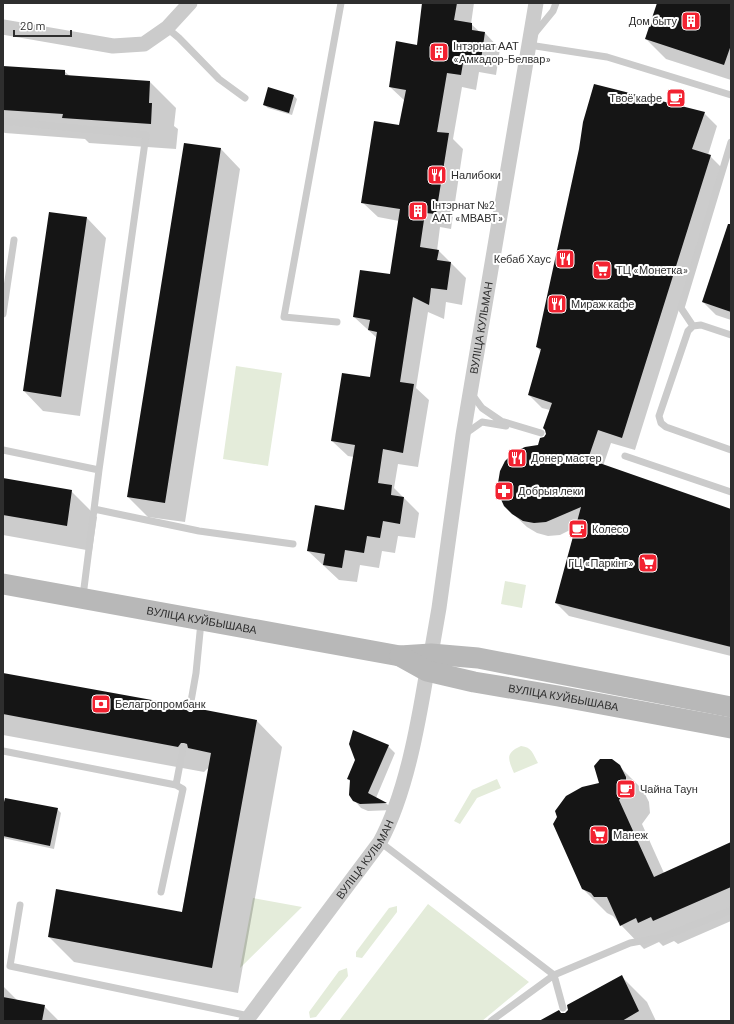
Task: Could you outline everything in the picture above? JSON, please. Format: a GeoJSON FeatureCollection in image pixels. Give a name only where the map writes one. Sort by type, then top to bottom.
{"type":"FeatureCollection","features":[{"type":"Feature","properties":{"kind":"main road","name":"ВУЛІЦА КУЙБЫШАВА"},"geometry":{"type":"LineString","coordinates":[[3,584],[400,656],[429,663],[474,682],[731,728]]}},
{"type":"Feature","properties":{"kind":"main road","name":"ВУЛІЦА КУЙБЫШАВА"},"geometry":{"type":"LineString","coordinates":[[429,663],[478,658],[731,707]]}},
{"type":"Feature","properties":{"kind":"street"},"geometry":{"type":"LineString","coordinates":[[3,27],[113,46],[144,44],[167,28],[190,3]]}},
{"type":"Feature","properties":{"kind":"street","name":"ВУЛІЦА КУЛЬМАН"},"geometry":{"type":"LineString","coordinates":[[248,1019],[380,842],[388,827],[406,770],[420,713],[439,608],[463,435],[536,3]]}},
{"type":"Feature","properties":{"kind":"lane"},"geometry":{"type":"LineString","coordinates":[[337,322],[284,317],[341,3]]}},
{"type":"Feature","properties":{"kind":"lane"},"geometry":{"type":"LineString","coordinates":[[556,3],[553,10],[530,41],[607,57],[731,95]]}},
{"type":"Feature","properties":{"kind":"lane"},"geometry":{"type":"LineString","coordinates":[[167,28],[179,38],[219,79],[245,98]]}},
{"type":"Feature","properties":{"kind":"lane"},"geometry":{"type":"LineString","coordinates":[[3,121],[146,135],[99,470],[83,598]]}},
{"type":"Feature","properties":{"kind":"lane"},"geometry":{"type":"LineString","coordinates":[[693,326],[681,308],[731,142]]}},
{"type":"Feature","properties":{"kind":"lane"},"geometry":{"type":"LineString","coordinates":[[3,314],[14,240]]}},
{"type":"Feature","properties":{"kind":"lane"},"geometry":{"type":"LineString","coordinates":[[731,335],[701,325],[693,326],[688,331],[659,416],[661,423],[666,427],[731,450]]}},
{"type":"Feature","properties":{"kind":"lane"},"geometry":{"type":"LineString","coordinates":[[463,435],[482,422],[541,434],[501,421],[482,408],[470,392]]}},
{"type":"Feature","properties":{"kind":"lane"},"geometry":{"type":"LineString","coordinates":[[3,450],[99,470]]}},
{"type":"Feature","properties":{"kind":"lane"},"geometry":{"type":"LineString","coordinates":[[626,456],[731,492]]}},
{"type":"Feature","properties":{"kind":"lane"},"geometry":{"type":"LineString","coordinates":[[94,509],[199,531],[293,544]]}},
{"type":"Feature","properties":{"kind":"lane"},"geometry":{"type":"LineString","coordinates":[[190,707],[196,673],[202,620]]}},
{"type":"Feature","properties":{"kind":"lane"},"geometry":{"type":"LineString","coordinates":[[176,785],[183,748]]}},
{"type":"Feature","properties":{"kind":"lane"},"geometry":{"type":"LineString","coordinates":[[3,751],[176,785],[183,789],[161,892]]}},
{"type":"Feature","properties":{"kind":"lane"},"geometry":{"type":"LineString","coordinates":[[380,842],[554,975],[563,1008]]}},
{"type":"Feature","properties":{"kind":"lane"},"geometry":{"type":"LineString","coordinates":[[20,905],[10,966],[248,1019]]}},
{"type":"Feature","properties":{"kind":"lane"},"geometry":{"type":"LineString","coordinates":[[491,1021],[554,975],[630,943],[663,938],[731,910]]}},
{"type":"Feature","properties":{"kind":"green space"},"geometry":{"type":"Polygon","coordinates":[[[236,366],[282,373],[268,466],[223,459],[236,366]]]}},
{"type":"Feature","properties":{"kind":"green space"},"geometry":{"type":"Polygon","coordinates":[[[505,581],[526,585],[522,608],[501,604],[505,581]]]}},
{"type":"Feature","properties":{"kind":"green space"},"geometry":{"type":"Polygon","coordinates":[[[521,746],[530,749],[538,763],[514,773],[509,757],[512,751],[521,746]]]}},
{"type":"Feature","properties":{"kind":"green space"},"geometry":{"type":"Polygon","coordinates":[[[497,779],[501,788],[477,798],[460,824],[454,821],[472,790],[497,779]]]}},
{"type":"Feature","properties":{"kind":"green space"},"geometry":{"type":"Polygon","coordinates":[[[253,898],[302,907],[240,968],[253,898]]]}},
{"type":"Feature","properties":{"kind":"green space"},"geometry":{"type":"Polygon","coordinates":[[[428,904],[529,982],[482,1021],[339,1021],[428,904]]]}},
{"type":"Feature","properties":{"kind":"green space"},"geometry":{"type":"Polygon","coordinates":[[[397,906],[397,912],[362,958],[356,957],[356,952],[389,908],[397,906]]]}},
{"type":"Feature","properties":{"kind":"green space"},"geometry":{"type":"Polygon","coordinates":[[[347,968],[348,976],[316,1017],[310,1018],[309,1012],[339,971],[347,968]]]}},
{"type":"Feature","properties":{"kind":"building"},"geometry":{"type":"Polygon","coordinates":[[[422,3],[457,3],[454,20],[472,23],[472,30],[485,32],[481,60],[464,57],[461,75],[447,73],[437,132],[449,133],[436,214],[425,213],[420,247],[439,250],[437,260],[451,262],[447,290],[431,288],[429,305],[413,297],[400,382],[414,384],[403,453],[383,449],[378,483],[392,485],[391,495],[404,497],[400,524],[383,521],[380,538],[367,536],[364,553],[345,550],[342,568],[323,565],[325,554],[307,551],[315,505],[344,510],[355,445],[331,441],[342,373],[370,377],[377,332],[368,330],[370,320],[353,317],[360,270],[390,274],[400,209],[361,203],[374,121],[399,125],[406,90],[389,87],[396,41],[417,45],[422,3]]]}},
{"type":"Feature","properties":{"kind":"building","name":"Дом быту"},"geometry":{"type":"Polygon","coordinates":[[[657,3],[731,3],[731,45],[724,65],[645,39],[657,3]]]}},
{"type":"Feature","properties":{"kind":"building"},"geometry":{"type":"Polygon","coordinates":[[[3,66],[65,70],[65,75],[150,81],[149,103],[152,103],[151,124],[62,118],[63,114],[3,110],[3,66]]]}},
{"type":"Feature","properties":{"kind":"building"},"geometry":{"type":"Polygon","coordinates":[[[594,84],[705,112],[692,149],[711,155],[622,438],[598,430],[588,459],[731,509],[731,647],[555,603],[581,507],[546,522],[534,523],[523,521],[512,514],[504,506],[499,495],[498,483],[500,471],[505,461],[514,452],[525,447],[538,445],[540,438],[544,437],[546,434],[543,428],[552,403],[528,395],[541,349],[536,347],[579,149],[583,122],[594,84]]]}},
{"type":"Feature","properties":{"kind":"building"},"geometry":{"type":"Polygon","coordinates":[[[268,87],[294,95],[289,113],[263,105],[268,87]]]}},
{"type":"Feature","properties":{"kind":"building"},"geometry":{"type":"Polygon","coordinates":[[[184,143],[221,148],[165,503],[127,497],[184,143]]]}},
{"type":"Feature","properties":{"kind":"building"},"geometry":{"type":"Polygon","coordinates":[[[49,212],[87,217],[61,397],[23,391],[49,212]]]}},
{"type":"Feature","properties":{"kind":"building"},"geometry":{"type":"Polygon","coordinates":[[[728,224],[731,224],[731,312],[702,302],[728,224]]]}},
{"type":"Feature","properties":{"kind":"building"},"geometry":{"type":"Polygon","coordinates":[[[3,478],[72,490],[67,526],[3,515],[3,478]]]}},
{"type":"Feature","properties":{"kind":"building"},"geometry":{"type":"Polygon","coordinates":[[[3,673],[185,706],[185,709],[189,712],[192,712],[195,708],[257,720],[212,968],[48,937],[56,889],[182,912],[211,753],[188,748],[187,744],[184,743],[181,743],[178,747],[3,714],[3,673]]]}},
{"type":"Feature","properties":{"kind":"building"},"geometry":{"type":"Polygon","coordinates":[[[353,730],[389,745],[368,793],[387,803],[360,804],[353,801],[349,795],[350,780],[347,779],[355,760],[349,744],[353,730]]]}},
{"type":"Feature","properties":{"kind":"building"},"geometry":{"type":"Polygon","coordinates":[[[600,759],[612,759],[620,765],[626,777],[626,789],[619,800],[654,877],[731,842],[731,887],[653,921],[651,917],[638,923],[636,918],[620,926],[607,897],[594,897],[591,893],[582,889],[553,824],[557,817],[555,811],[566,796],[582,787],[599,783],[594,766],[600,759]]]}},
{"type":"Feature","properties":{"kind":"building"},"geometry":{"type":"Polygon","coordinates":[[[5,798],[58,808],[50,846],[3,836],[3,806],[5,798]]]}},
{"type":"Feature","properties":{"kind":"building"},"geometry":{"type":"Polygon","coordinates":[[[622,975],[639,1011],[622,1021],[539,1021],[559,1010],[561,1013],[565,1013],[568,1010],[567,1005],[622,975]]]}},
{"type":"Feature","properties":{"kind":"building"},"geometry":{"type":"Polygon","coordinates":[[[3,997],[45,1005],[42,1021],[3,1021],[3,997]]]}},
{"type":"Feature","properties":{"kind":"place","name":"Дом быту"},"geometry":{"type":"Point","coordinates":[691,21]}},
{"type":"Feature","properties":{"kind":"place","name":"Інтэрнат ААТ «Амкадор-Белвар»"},"geometry":{"type":"Point","coordinates":[439,52]}},
{"type":"Feature","properties":{"kind":"place","name":"Твоё кафе"},"geometry":{"type":"Point","coordinates":[676,98]}},
{"type":"Feature","properties":{"kind":"place","name":"Налибоки"},"geometry":{"type":"Point","coordinates":[437,175]}},
{"type":"Feature","properties":{"kind":"place","name":"Інтэрнат №2 ААТ «МВАВТ»"},"geometry":{"type":"Point","coordinates":[418,211]}},
{"type":"Feature","properties":{"kind":"place","name":"Кебаб Хаус"},"geometry":{"type":"Point","coordinates":[565,259]}},
{"type":"Feature","properties":{"kind":"place","name":"ТЦ «Монетка»"},"geometry":{"type":"Point","coordinates":[602,270]}},
{"type":"Feature","properties":{"kind":"place","name":"Мираж кафе"},"geometry":{"type":"Point","coordinates":[557,304]}},
{"type":"Feature","properties":{"kind":"place","name":"Донер мастер"},"geometry":{"type":"Point","coordinates":[517,458]}},
{"type":"Feature","properties":{"kind":"place","name":"Добрыя леки"},"geometry":{"type":"Point","coordinates":[504,491]}},
{"type":"Feature","properties":{"kind":"place","name":"Колесо"},"geometry":{"type":"Point","coordinates":[578,529]}},
{"type":"Feature","properties":{"kind":"place","name":"ГЦ «Паркінг»"},"geometry":{"type":"Point","coordinates":[648,563]}},
{"type":"Feature","properties":{"kind":"place","name":"Белагропромбанк"},"geometry":{"type":"Point","coordinates":[101,704]}},
{"type":"Feature","properties":{"kind":"place","name":"Чайна Таун"},"geometry":{"type":"Point","coordinates":[626,789]}},
{"type":"Feature","properties":{"kind":"place","name":"Манеж"},"geometry":{"type":"Point","coordinates":[599,835]}}]}
